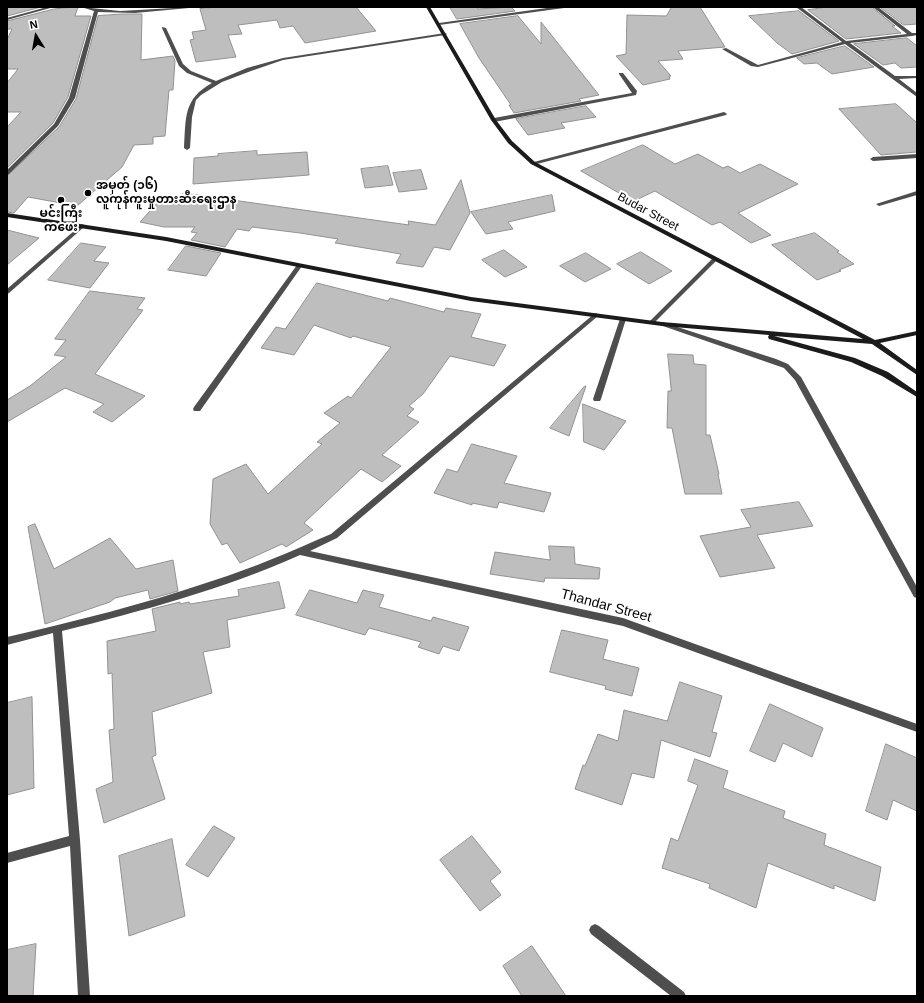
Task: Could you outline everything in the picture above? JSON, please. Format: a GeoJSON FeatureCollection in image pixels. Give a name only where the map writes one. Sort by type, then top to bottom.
{"type":"FeatureCollection","features":[{"type":"Feature","properties":{"kind":"main road","name":"Budar Street"},"geometry":{"type":"LineString","coordinates":[[428,7],[494,120],[510,142],[533,163],[874,342],[917,373]]}},
{"type":"Feature","properties":{"kind":"main road"},"geometry":{"type":"LineString","coordinates":[[7,215],[166,239],[471,299],[623,319],[662,324],[874,342],[917,333]]}},
{"type":"Feature","properties":{"kind":"main road"},"geometry":{"type":"LineString","coordinates":[[749,331],[853,360],[885,374],[917,395]]}},
{"type":"Feature","properties":{"kind":"street"},"geometry":{"type":"LineString","coordinates":[[7,19],[52,7]]}},
{"type":"Feature","properties":{"kind":"street"},"geometry":{"type":"LineString","coordinates":[[83,7],[96,11],[124,12],[189,7]]}},
{"type":"Feature","properties":{"kind":"street"},"geometry":{"type":"LineString","coordinates":[[124,12],[129,7]]}},
{"type":"Feature","properties":{"kind":"street"},"geometry":{"type":"LineString","coordinates":[[439,24],[564,7]]}},
{"type":"Feature","properties":{"kind":"street"},"geometry":{"type":"LineString","coordinates":[[798,7],[917,95]]}},
{"type":"Feature","properties":{"kind":"street"},"geometry":{"type":"LineString","coordinates":[[875,7],[915,35]]}},
{"type":"Feature","properties":{"kind":"street"},"geometry":{"type":"LineString","coordinates":[[7,173],[56,125],[72,98],[96,11]]}},
{"type":"Feature","properties":{"kind":"street"},"geometry":{"type":"LineString","coordinates":[[164,28],[181,65],[189,72],[216,83]]}},
{"type":"Feature","properties":{"kind":"street"},"geometry":{"type":"LineString","coordinates":[[188,148],[190,109],[194,97],[216,83],[265,63],[283,59],[445,34]]}},
{"type":"Feature","properties":{"kind":"street"},"geometry":{"type":"LineString","coordinates":[[724,49],[753,65],[758,66],[846,42],[915,35]]}},
{"type":"Feature","properties":{"kind":"street"},"geometry":{"type":"LineString","coordinates":[[494,120],[634,94],[635,92],[621,74]]}},
{"type":"Feature","properties":{"kind":"street"},"geometry":{"type":"LineString","coordinates":[[894,78],[917,77]]}},
{"type":"Feature","properties":{"kind":"street"},"geometry":{"type":"LineString","coordinates":[[533,163],[724,114]]}},
{"type":"Feature","properties":{"kind":"street"},"geometry":{"type":"LineString","coordinates":[[873,159],[917,156]]}},
{"type":"Feature","properties":{"kind":"street"},"geometry":{"type":"LineString","coordinates":[[879,204],[917,193]]}},
{"type":"Feature","properties":{"kind":"street"},"geometry":{"type":"LineString","coordinates":[[7,292],[82,226]]}},
{"type":"Feature","properties":{"kind":"street"},"geometry":{"type":"LineString","coordinates":[[651,322],[715,259]]}},
{"type":"Feature","properties":{"kind":"street"},"geometry":{"type":"LineString","coordinates":[[196,408],[299,266]]}},
{"type":"Feature","properties":{"kind":"street"},"geometry":{"type":"LineString","coordinates":[[7,642],[190,594],[301,552],[334,536],[596,315]]}},
{"type":"Feature","properties":{"kind":"street"},"geometry":{"type":"LineString","coordinates":[[598,399],[623,319]]}},
{"type":"Feature","properties":{"kind":"street"},"geometry":{"type":"LineString","coordinates":[[662,324],[786,366],[798,379],[917,595]]}},
{"type":"Feature","properties":{"kind":"street","name":"Thandar Street"},"geometry":{"type":"LineString","coordinates":[[301,552],[623,622],[917,728]]}},
{"type":"Feature","properties":{"kind":"street"},"geometry":{"type":"LineString","coordinates":[[56,629],[75,840],[84,996]]}},
{"type":"Feature","properties":{"kind":"street"},"geometry":{"type":"LineString","coordinates":[[7,858],[75,840]]}},
{"type":"Feature","properties":{"kind":"street"},"geometry":{"type":"LineString","coordinates":[[595,930],[680,996]]}},
{"type":"Feature","properties":{"kind":"building"},"geometry":{"type":"Polygon","coordinates":[[[7,7],[41,7],[7,16],[7,7]]]}},
{"type":"Feature","properties":{"kind":"building"},"geometry":{"type":"Polygon","coordinates":[[[78,7],[75,16],[91,16],[68,97],[53,123],[7,168],[7,127],[21,112],[7,112],[7,83],[18,69],[7,69],[7,40],[12,29],[7,29],[7,21],[54,9],[78,7]]]}},
{"type":"Feature","properties":{"kind":"building"},"geometry":{"type":"Polygon","coordinates":[[[218,7],[356,7],[376,31],[305,43],[293,26],[280,28],[277,20],[238,25],[242,34],[228,35],[236,57],[196,62],[190,40],[194,39],[192,32],[206,30],[200,9],[218,7]]]}},
{"type":"Feature","properties":{"kind":"building"},"geometry":{"type":"Polygon","coordinates":[[[450,7],[477,7],[478,9],[511,7],[515,11],[457,19],[450,7]]]}},
{"type":"Feature","properties":{"kind":"building"},"geometry":{"type":"Polygon","coordinates":[[[672,7],[700,7],[725,47],[678,51],[683,59],[658,61],[671,76],[669,76],[670,79],[643,85],[616,56],[626,54],[627,15],[666,16],[672,7]]]}},
{"type":"Feature","properties":{"kind":"building"},"geometry":{"type":"Polygon","coordinates":[[[828,7],[872,7],[895,26],[892,26],[901,33],[846,39],[808,10],[828,7]]]}},
{"type":"Feature","properties":{"kind":"building"},"geometry":{"type":"Polygon","coordinates":[[[880,7],[917,7],[917,24],[904,25],[880,7]]]}},
{"type":"Feature","properties":{"kind":"building"},"geometry":{"type":"Polygon","coordinates":[[[799,11],[839,41],[792,54],[777,43],[749,16],[799,11]]]}},
{"type":"Feature","properties":{"kind":"building"},"geometry":{"type":"Polygon","coordinates":[[[142,14],[141,60],[173,56],[175,61],[173,90],[169,90],[165,136],[153,137],[153,144],[134,145],[122,167],[77,206],[28,197],[14,213],[7,212],[7,176],[59,127],[76,99],[98,16],[142,14]]]}},
{"type":"Feature","properties":{"kind":"building"},"geometry":{"type":"Polygon","coordinates":[[[518,16],[541,44],[541,22],[599,95],[579,99],[581,101],[514,113],[509,105],[511,105],[479,58],[460,24],[518,16]]]}},
{"type":"Feature","properties":{"kind":"building"},"geometry":{"type":"Polygon","coordinates":[[[907,38],[917,46],[917,67],[901,68],[895,63],[883,65],[854,44],[907,38]]]}},
{"type":"Feature","properties":{"kind":"building"},"geometry":{"type":"Polygon","coordinates":[[[845,46],[874,67],[832,74],[817,63],[804,64],[797,58],[845,46]]]}},
{"type":"Feature","properties":{"kind":"building"},"geometry":{"type":"Polygon","coordinates":[[[896,104],[917,123],[917,152],[881,155],[839,109],[896,104]]]}},
{"type":"Feature","properties":{"kind":"building"},"geometry":{"type":"Polygon","coordinates":[[[586,106],[596,117],[561,123],[565,128],[528,135],[516,119],[586,106]]]}},
{"type":"Feature","properties":{"kind":"building"},"geometry":{"type":"Polygon","coordinates":[[[643,145],[675,164],[698,154],[723,168],[728,166],[740,173],[760,164],[798,184],[738,213],[771,235],[751,243],[720,222],[712,225],[655,191],[636,200],[631,200],[581,171],[643,145]]]}},
{"type":"Feature","properties":{"kind":"building"},"geometry":{"type":"Polygon","coordinates":[[[257,151],[257,155],[307,152],[309,175],[193,184],[194,158],[218,156],[218,154],[257,151]]]}},
{"type":"Feature","properties":{"kind":"building"},"geometry":{"type":"Polygon","coordinates":[[[388,166],[393,185],[365,188],[361,169],[388,166]]]}},
{"type":"Feature","properties":{"kind":"building"},"geometry":{"type":"Polygon","coordinates":[[[421,170],[427,189],[399,192],[393,173],[421,170]]]}},
{"type":"Feature","properties":{"kind":"building"},"geometry":{"type":"Polygon","coordinates":[[[461,180],[470,213],[450,250],[434,247],[423,267],[396,263],[401,254],[335,243],[338,239],[252,227],[249,231],[237,229],[225,247],[191,240],[197,233],[191,232],[195,227],[164,227],[140,222],[159,201],[181,205],[183,193],[409,225],[408,221],[435,225],[461,180]]]}},
{"type":"Feature","properties":{"kind":"building"},"geometry":{"type":"Polygon","coordinates":[[[552,195],[555,211],[508,222],[513,229],[486,234],[471,212],[552,195]]]}},
{"type":"Feature","properties":{"kind":"building"},"geometry":{"type":"Polygon","coordinates":[[[7,230],[39,238],[7,265],[7,230]]]}},
{"type":"Feature","properties":{"kind":"building"},"geometry":{"type":"Polygon","coordinates":[[[815,233],[854,264],[839,270],[841,271],[817,280],[772,245],[815,233]]]}},
{"type":"Feature","properties":{"kind":"building"},"geometry":{"type":"Polygon","coordinates":[[[81,243],[106,247],[94,261],[109,263],[90,288],[48,280],[81,243]]]}},
{"type":"Feature","properties":{"kind":"building"},"geometry":{"type":"Polygon","coordinates":[[[186,246],[221,253],[206,276],[168,270],[186,246]]]}},
{"type":"Feature","properties":{"kind":"building"},"geometry":{"type":"Polygon","coordinates":[[[504,250],[527,267],[505,277],[482,260],[504,250]]]}},
{"type":"Feature","properties":{"kind":"building"},"geometry":{"type":"Polygon","coordinates":[[[641,252],[672,271],[649,284],[617,264],[641,252]]]}},
{"type":"Feature","properties":{"kind":"building"},"geometry":{"type":"Polygon","coordinates":[[[586,253],[611,269],[585,282],[560,266],[586,253]]]}},
{"type":"Feature","properties":{"kind":"building"},"geometry":{"type":"Polygon","coordinates":[[[317,283],[388,301],[390,298],[444,312],[446,308],[481,314],[471,337],[506,345],[494,366],[450,356],[423,394],[409,406],[414,409],[407,416],[419,422],[382,455],[401,466],[382,482],[361,469],[304,523],[313,530],[286,547],[282,544],[240,563],[227,543],[222,545],[210,524],[213,479],[246,464],[268,494],[322,444],[317,442],[340,423],[324,413],[348,396],[351,398],[391,347],[353,336],[351,338],[314,325],[294,355],[261,348],[276,327],[285,329],[317,283]]]}},
{"type":"Feature","properties":{"kind":"building"},"geometry":{"type":"Polygon","coordinates":[[[90,291],[145,298],[137,309],[143,310],[95,374],[145,396],[112,422],[93,412],[104,404],[65,388],[7,422],[7,400],[30,386],[66,357],[54,355],[66,340],[55,339],[90,291]]]}},
{"type":"Feature","properties":{"kind":"building"},"geometry":{"type":"Polygon","coordinates":[[[668,354],[693,355],[694,364],[706,365],[706,435],[710,435],[722,494],[685,494],[672,428],[667,428],[668,391],[671,391],[668,354]]]}},
{"type":"Feature","properties":{"kind":"building"},"geometry":{"type":"Polygon","coordinates":[[[585,386],[569,436],[550,428],[585,386]]]}},
{"type":"Feature","properties":{"kind":"building"},"geometry":{"type":"Polygon","coordinates":[[[583,404],[626,421],[604,450],[584,442],[583,404]]]}},
{"type":"Feature","properties":{"kind":"building"},"geometry":{"type":"Polygon","coordinates":[[[472,444],[517,456],[504,483],[551,493],[544,512],[499,502],[497,508],[472,503],[472,505],[434,493],[447,469],[457,472],[472,444]]]}},
{"type":"Feature","properties":{"kind":"building"},"geometry":{"type":"Polygon","coordinates":[[[799,502],[813,526],[757,535],[775,568],[720,577],[700,536],[751,527],[741,510],[799,502]]]}},
{"type":"Feature","properties":{"kind":"building"},"geometry":{"type":"Polygon","coordinates":[[[35,524],[54,569],[110,538],[136,569],[173,560],[178,591],[150,599],[148,590],[115,598],[110,602],[45,624],[28,527],[35,524]]]}},
{"type":"Feature","properties":{"kind":"building"},"geometry":{"type":"Polygon","coordinates":[[[549,546],[574,547],[575,564],[600,568],[599,579],[545,578],[544,582],[490,574],[495,552],[550,560],[549,546]]]}},
{"type":"Feature","properties":{"kind":"building"},"geometry":{"type":"Polygon","coordinates":[[[279,582],[285,608],[227,620],[230,647],[203,652],[212,693],[152,712],[156,755],[152,757],[165,799],[104,823],[96,789],[113,782],[109,730],[114,729],[112,673],[108,674],[107,641],[156,631],[152,609],[180,602],[180,604],[189,602],[190,604],[239,596],[238,590],[279,582]]]}},
{"type":"Feature","properties":{"kind":"building"},"geometry":{"type":"Polygon","coordinates":[[[310,590],[357,603],[363,590],[384,595],[379,607],[431,621],[433,617],[469,627],[459,651],[443,646],[439,654],[418,647],[421,642],[369,628],[365,635],[296,615],[310,590]]]}},
{"type":"Feature","properties":{"kind":"building"},"geometry":{"type":"Polygon","coordinates":[[[562,630],[608,640],[603,659],[639,668],[632,696],[605,689],[606,686],[550,672],[562,630]]]}},
{"type":"Feature","properties":{"kind":"building"},"geometry":{"type":"Polygon","coordinates":[[[680,682],[722,696],[712,732],[717,733],[710,757],[661,740],[654,778],[632,773],[622,805],[575,789],[583,765],[585,766],[598,734],[618,741],[624,710],[667,721],[680,682]]]}},
{"type":"Feature","properties":{"kind":"building"},"geometry":{"type":"Polygon","coordinates":[[[32,697],[34,788],[7,795],[7,703],[32,697]]]}},
{"type":"Feature","properties":{"kind":"building"},"geometry":{"type":"Polygon","coordinates":[[[770,704],[823,728],[812,757],[783,743],[775,762],[750,751],[770,704]]]}},
{"type":"Feature","properties":{"kind":"building"},"geometry":{"type":"Polygon","coordinates":[[[886,744],[917,758],[917,811],[893,800],[887,820],[866,811],[886,744]]]}},
{"type":"Feature","properties":{"kind":"building"},"geometry":{"type":"Polygon","coordinates":[[[695,759],[728,771],[723,788],[785,811],[783,818],[826,834],[824,845],[881,867],[875,901],[834,885],[834,889],[768,863],[756,908],[709,888],[710,884],[662,868],[671,838],[678,841],[698,785],[688,781],[695,759]]]}},
{"type":"Feature","properties":{"kind":"building"},"geometry":{"type":"Polygon","coordinates":[[[214,826],[235,838],[208,877],[186,865],[214,826]]]}},
{"type":"Feature","properties":{"kind":"building"},"geometry":{"type":"Polygon","coordinates":[[[472,836],[501,872],[490,881],[501,895],[480,911],[440,860],[472,836]]]}},
{"type":"Feature","properties":{"kind":"building"},"geometry":{"type":"Polygon","coordinates":[[[172,839],[185,916],[129,936],[119,856],[172,839]]]}},
{"type":"Feature","properties":{"kind":"building"},"geometry":{"type":"Polygon","coordinates":[[[36,944],[33,996],[7,996],[7,950],[36,944]]]}},
{"type":"Feature","properties":{"kind":"building"},"geometry":{"type":"Polygon","coordinates":[[[532,946],[566,996],[522,996],[503,966],[532,946]]]}},
{"type":"Feature","properties":{"kind":"place","name":"အမှတ် (၁၆) လူကုန်ကူးမှုတားဆီးရေးဌာန"},"geometry":{"type":"Point","coordinates":[88,193]}},
{"type":"Feature","properties":{"kind":"place","name":"မင်းကြီး ကဖေး"},"geometry":{"type":"Point","coordinates":[61,200]}}]}
